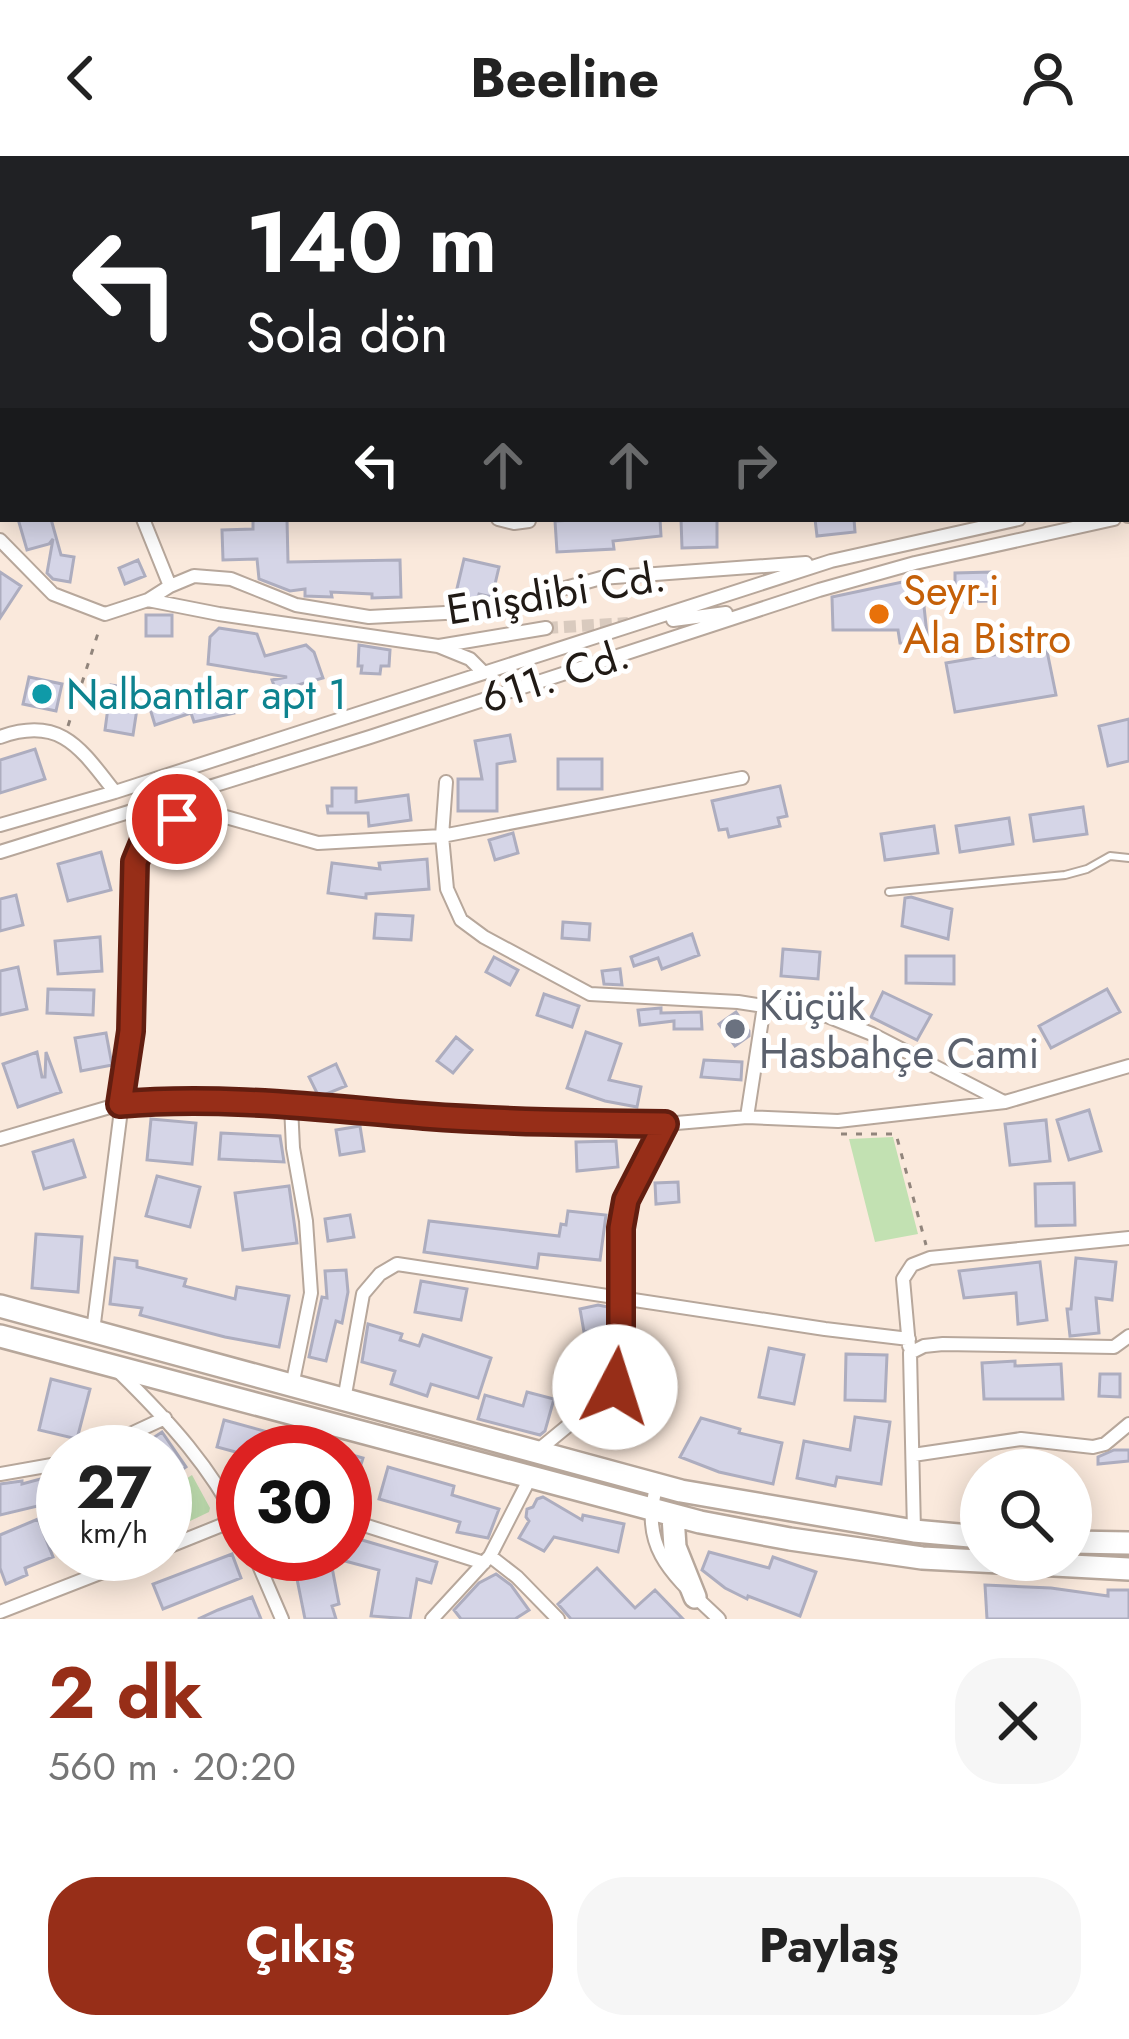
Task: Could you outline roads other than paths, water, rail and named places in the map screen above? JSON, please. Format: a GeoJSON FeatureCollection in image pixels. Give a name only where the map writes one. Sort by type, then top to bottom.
{"type":"FeatureCollection","features":[{"type":"Feature","properties":{"kind":"highway"},"geometry":{"type":"LineString","coordinates":[[0,1306],[681,1491],[960,1535]]}},
{"type":"Feature","properties":{"kind":"highway"},"geometry":{"type":"LineString","coordinates":[[0,1336],[673,1516],[922,1558],[1129,1569]]}},
{"type":"Feature","properties":{"kind":"highway"},"geometry":{"type":"LineString","coordinates":[[673,1516],[675,1546],[695,1597]]}},
{"type":"Feature","properties":{"kind":"highway"},"geometry":{"type":"LineString","coordinates":[[1092,1542],[1129,1543]]}},
{"type":"Feature","properties":{"kind":"street"},"geometry":{"type":"LineString","coordinates":[[144,522],[170,586]]}},
{"type":"Feature","properties":{"kind":"street","name":"611. Cd."},"geometry":{"type":"LineString","coordinates":[[0,825],[831,561],[1006,522]]}},
{"type":"Feature","properties":{"kind":"street","name":"611. Cd."},"geometry":{"type":"LineString","coordinates":[[0,852],[370,737],[759,608],[915,563],[1100,522]]}},
{"type":"Feature","properties":{"kind":"street","name":"Enişdibi Cd."},"geometry":{"type":"LineString","coordinates":[[0,540],[53,594],[104,614],[194,576],[231,579],[296,605],[369,617],[483,611],[601,578],[831,561]]}},
{"type":"Feature","properties":{"kind":"street","name":"Enişdibi Cd."},"geometry":{"type":"LineString","coordinates":[[148,599],[438,646],[470,659],[483,672]]}},
{"type":"Feature","properties":{"kind":"street"},"geometry":{"type":"LineString","coordinates":[[673,620],[759,608]]}},
{"type":"Feature","properties":{"kind":"street"},"geometry":{"type":"LineString","coordinates":[[438,646],[546,628]]}},
{"type":"Feature","properties":{"kind":"street"},"geometry":{"type":"LineString","coordinates":[[0,737],[23,729],[65,736],[115,792]]}},
{"type":"Feature","properties":{"kind":"street"},"geometry":{"type":"LineString","coordinates":[[127,814],[177,819],[208,812],[318,843],[442,836],[742,778]]}},
{"type":"Feature","properties":{"kind":"street"},"geometry":{"type":"LineString","coordinates":[[446,782],[442,836],[447,889],[461,920],[484,937],[590,994],[802,1006],[872,1034],[1005,1102]]}},
{"type":"Feature","properties":{"kind":"street"},"geometry":{"type":"LineString","coordinates":[[92,1333],[131,1031],[135,862],[144,840],[177,819]]}},
{"type":"Feature","properties":{"kind":"street"},"geometry":{"type":"LineString","coordinates":[[747,1117],[764,1006]]}},
{"type":"Feature","properties":{"kind":"street"},"geometry":{"type":"LineString","coordinates":[[0,1120],[2,1139],[120,1104],[161,1100],[516,1123],[665,1124],[747,1117],[838,1121],[1005,1102],[1129,1066]]}},
{"type":"Feature","properties":{"kind":"street"},"geometry":{"type":"LineString","coordinates":[[291,1106],[311,1294],[292,1386]]}},
{"type":"Feature","properties":{"kind":"street"},"geometry":{"type":"LineString","coordinates":[[536,1452],[615,1387],[621,1356],[621,1228],[626,1200],[665,1124]]}},
{"type":"Feature","properties":{"kind":"street"},"geometry":{"type":"LineString","coordinates":[[914,1531],[903,1279],[912,1265],[929,1258],[1129,1238]]}},
{"type":"Feature","properties":{"kind":"street"},"geometry":{"type":"LineString","coordinates":[[344,1400],[363,1294],[380,1274],[398,1264],[909,1346],[1114,1347],[1129,1336]]}},
{"type":"Feature","properties":{"kind":"street"},"geometry":{"type":"LineString","coordinates":[[113,1366],[165,1418],[216,1481]]}},
{"type":"Feature","properties":{"kind":"street"},"geometry":{"type":"LineString","coordinates":[[150,1425],[165,1418]]}},
{"type":"Feature","properties":{"kind":"street"},"geometry":{"type":"LineString","coordinates":[[913,1455],[1021,1439],[1093,1447],[1105,1444],[1129,1424]]}},
{"type":"Feature","properties":{"kind":"street"},"geometry":{"type":"LineString","coordinates":[[0,1474],[36,1468]]}},
{"type":"Feature","properties":{"kind":"street"},"geometry":{"type":"LineString","coordinates":[[432,1619],[487,1560],[530,1478]]}},
{"type":"Feature","properties":{"kind":"street"},"geometry":{"type":"LineString","coordinates":[[657,1485],[649,1509],[653,1540],[666,1567],[719,1619]]}},
{"type":"Feature","properties":{"kind":"street"},"geometry":{"type":"LineString","coordinates":[[673,1516],[681,1491]]}},
{"type":"Feature","properties":{"kind":"street"},"geometry":{"type":"LineString","coordinates":[[372,1528],[487,1560],[517,1577],[558,1619]]}},
{"type":"Feature","properties":{"kind":"street"},"geometry":{"type":"LineString","coordinates":[[0,1612],[80,1581]]}},
{"type":"Feature","properties":{"kind":"street"},"geometry":{"type":"LineString","coordinates":[[266,1581],[282,1619]]}},
{"type":"Feature","properties":{"kind":"lane"},"geometry":{"type":"LineString","coordinates":[[889,892],[1065,875],[1110,856],[1129,858]]}},
{"type":"Feature","properties":{"kind":"tunnel"},"geometry":{"type":"LineString","coordinates":[[546,628],[628,623]]}},
{"type":"Feature","properties":{"kind":"place","name":"Seyr-i Ala Bistro"},"geometry":{"type":"Point","coordinates":[879,614]}},
{"type":"Feature","properties":{"kind":"place","name":"Nalbantlar apt 1"},"geometry":{"type":"Point","coordinates":[42,694]}},
{"type":"Feature","properties":{"kind":"place","name":"Küçük Hasbahçe Cami"},"geometry":{"type":"Point","coordinates":[735,1029]}}]}
